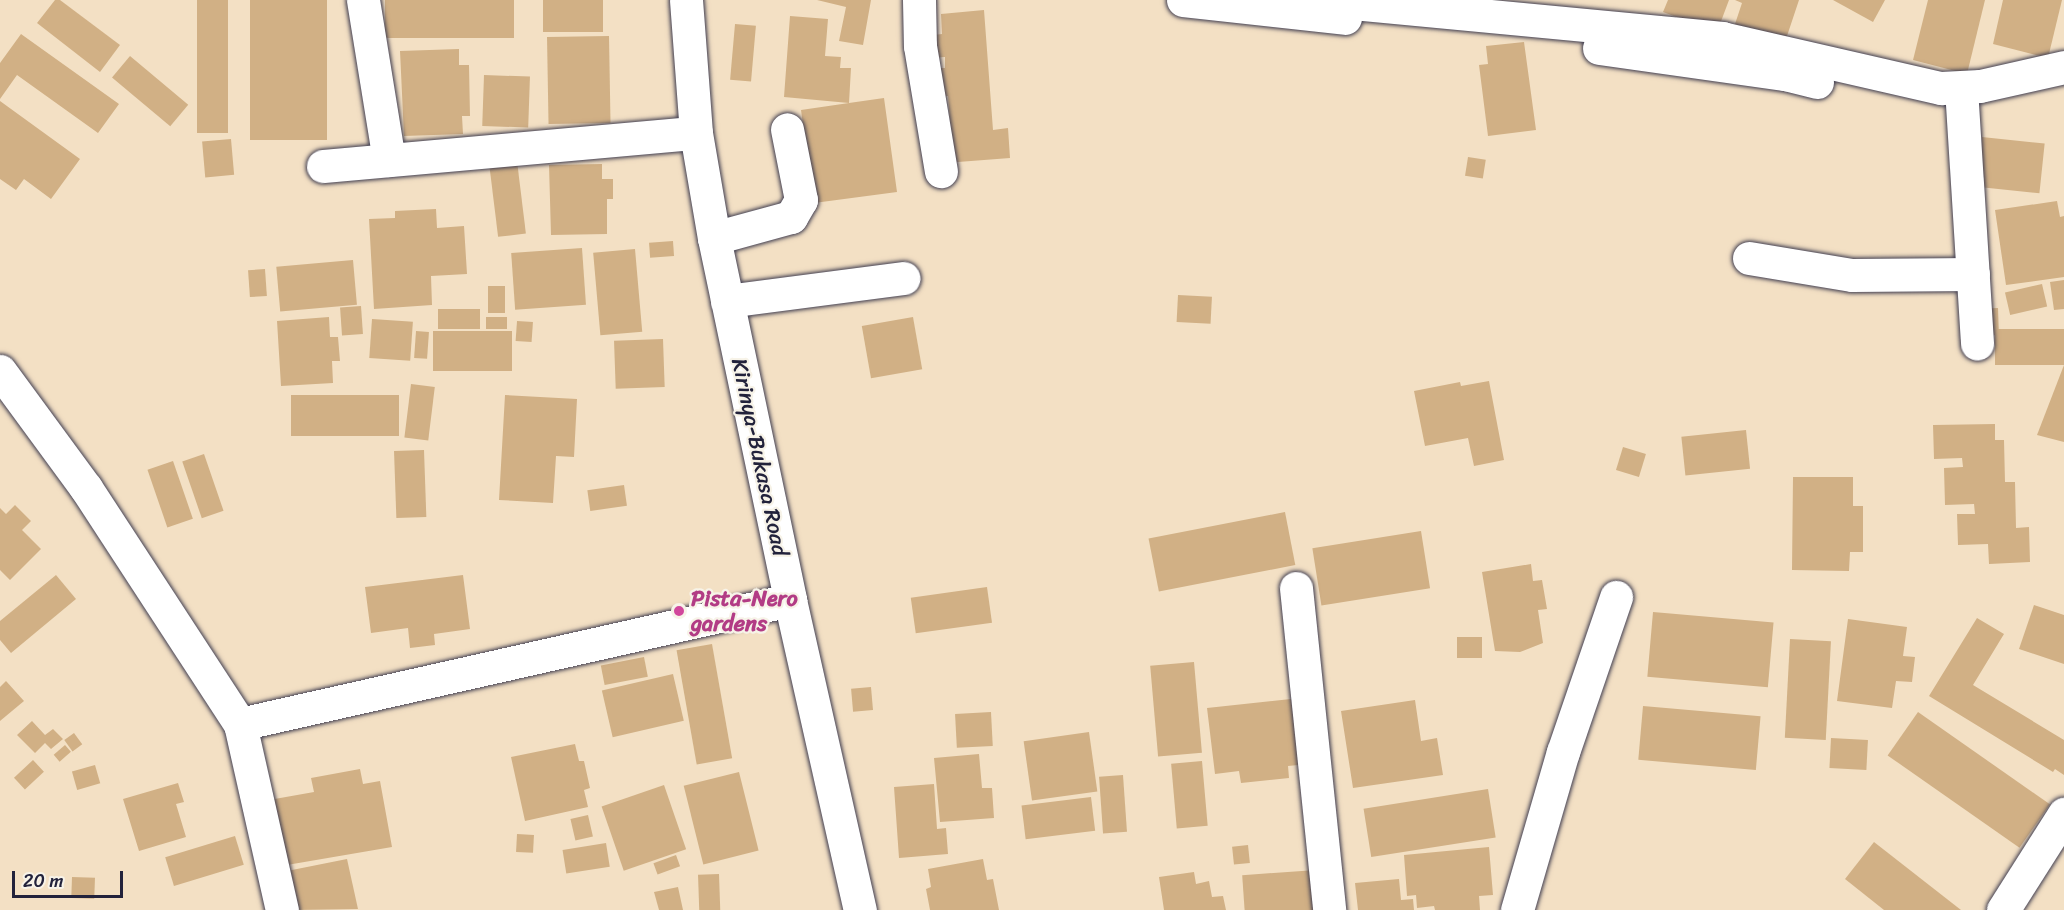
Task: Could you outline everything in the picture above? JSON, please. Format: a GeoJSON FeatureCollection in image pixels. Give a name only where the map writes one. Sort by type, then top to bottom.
{"type":"FeatureCollection","features":[{"type":"Feature","properties":{"kind":"street"},"geometry":{"type":"LineString","coordinates":[[363,0],[388,160]]}},
{"type":"Feature","properties":{"kind":"street","name":"Kirinya-Bukasa Road"},"geometry":{"type":"LineString","coordinates":[[686,0],[696,133],[714,238],[790,600],[860,910]]}},
{"type":"Feature","properties":{"kind":"street"},"geometry":{"type":"LineString","coordinates":[[919,0],[920,46],[941,171]]}},
{"type":"Feature","properties":{"kind":"street"},"geometry":{"type":"LineString","coordinates":[[1183,0],[1599,48],[1785,74],[1926,106]]}},
{"type":"Feature","properties":{"kind":"street"},"geometry":{"type":"LineString","coordinates":[[1321,0],[1722,38],[1941,88],[1961,88],[2064,67]]}},
{"type":"Feature","properties":{"kind":"street"},"geometry":{"type":"LineString","coordinates":[[1961,88],[1977,344]]}},
{"type":"Feature","properties":{"kind":"street"},"geometry":{"type":"LineString","coordinates":[[714,238],[791,217],[801,200],[787,129]]}},
{"type":"Feature","properties":{"kind":"street"},"geometry":{"type":"LineString","coordinates":[[323,166],[696,133]]}},
{"type":"Feature","properties":{"kind":"street"},"geometry":{"type":"LineString","coordinates":[[1749,258],[1852,275],[1973,274]]}},
{"type":"Feature","properties":{"kind":"street"},"geometry":{"type":"LineString","coordinates":[[727,301],[904,278]]}},
{"type":"Feature","properties":{"kind":"street"},"geometry":{"type":"LineString","coordinates":[[0,371],[86,488],[240,724],[282,910]]}},
{"type":"Feature","properties":{"kind":"street"},"geometry":{"type":"LineString","coordinates":[[1296,588],[1329,910]]}},
{"type":"Feature","properties":{"kind":"street"},"geometry":{"type":"LineString","coordinates":[[1517,910],[1563,752],[1616,597]]}},
{"type":"Feature","properties":{"kind":"street"},"geometry":{"type":"LineString","coordinates":[[240,724],[790,600]]}},
{"type":"Feature","properties":{"kind":"street"},"geometry":{"type":"LineString","coordinates":[[2003,910],[2064,814]]}},
{"type":"Feature","properties":{"kind":"building"},"geometry":{"type":"Polygon","coordinates":[[[55,0],[60,0],[120,45],[100,72],[37,23],[55,0]]]}},
{"type":"Feature","properties":{"kind":"building"},"geometry":{"type":"Polygon","coordinates":[[[197,0],[228,0],[228,133],[197,133],[197,0]]]}},
{"type":"Feature","properties":{"kind":"building"},"geometry":{"type":"Polygon","coordinates":[[[250,0],[327,0],[327,140],[250,140],[250,0]]]}},
{"type":"Feature","properties":{"kind":"building"},"geometry":{"type":"Polygon","coordinates":[[[385,0],[514,0],[514,38],[385,38],[385,0]]]}},
{"type":"Feature","properties":{"kind":"building"},"geometry":{"type":"Polygon","coordinates":[[[543,0],[603,0],[603,32],[543,32],[543,0]]]}},
{"type":"Feature","properties":{"kind":"building"},"geometry":{"type":"Polygon","coordinates":[[[817,0],[871,0],[863,45],[839,41],[846,7],[817,0]]]}},
{"type":"Feature","properties":{"kind":"building"},"geometry":{"type":"Polygon","coordinates":[[[1668,0],[1729,0],[1717,32],[1663,12],[1668,0]]]}},
{"type":"Feature","properties":{"kind":"building"},"geometry":{"type":"Polygon","coordinates":[[[1735,0],[1799,0],[1784,45],[1734,27],[1742,3],[1735,0]]]}},
{"type":"Feature","properties":{"kind":"building"},"geometry":{"type":"Polygon","coordinates":[[[1833,0],[1885,0],[1873,22],[1833,0]]]}},
{"type":"Feature","properties":{"kind":"building"},"geometry":{"type":"Polygon","coordinates":[[[1928,0],[1985,0],[1967,74],[1913,60],[1928,0]]]}},
{"type":"Feature","properties":{"kind":"building"},"geometry":{"type":"Polygon","coordinates":[[[2003,0],[2062,0],[2048,58],[1993,44],[2003,0]]]}},
{"type":"Feature","properties":{"kind":"building"},"geometry":{"type":"Polygon","coordinates":[[[984,10],[993,130],[1008,128],[1010,158],[945,163],[951,133],[948,96],[938,97],[935,68],[945,68],[945,57],[927,58],[925,36],[942,34],[941,14],[984,10]]]}},
{"type":"Feature","properties":{"kind":"building"},"geometry":{"type":"Polygon","coordinates":[[[790,16],[828,19],[825,56],[841,57],[840,68],[851,68],[849,103],[784,97],[790,16]]]}},
{"type":"Feature","properties":{"kind":"building"},"geometry":{"type":"Polygon","coordinates":[[[735,24],[756,26],[751,82],[730,80],[735,24]]]}},
{"type":"Feature","properties":{"kind":"building"},"geometry":{"type":"Polygon","coordinates":[[[21,34],[119,104],[98,133],[17,75],[0,99],[0,63],[21,34]]]}},
{"type":"Feature","properties":{"kind":"building"},"geometry":{"type":"Polygon","coordinates":[[[609,36],[611,123],[549,124],[547,37],[609,36]]]}},
{"type":"Feature","properties":{"kind":"building"},"geometry":{"type":"Polygon","coordinates":[[[1524,42],[1536,130],[1488,136],[1479,65],[1488,64],[1486,46],[1524,42]]]}},
{"type":"Feature","properties":{"kind":"building"},"geometry":{"type":"Polygon","coordinates":[[[459,49],[459,65],[469,65],[470,116],[462,116],[463,134],[404,136],[400,51],[459,49]]]}},
{"type":"Feature","properties":{"kind":"building"},"geometry":{"type":"Polygon","coordinates":[[[130,56],[188,105],[170,126],[112,77],[130,56]]]}},
{"type":"Feature","properties":{"kind":"building"},"geometry":{"type":"Polygon","coordinates":[[[484,75],[530,77],[528,128],[482,126],[484,75]]]}},
{"type":"Feature","properties":{"kind":"building"},"geometry":{"type":"Polygon","coordinates":[[[884,98],[897,192],[814,203],[801,110],[884,98]]]}},
{"type":"Feature","properties":{"kind":"building"},"geometry":{"type":"Polygon","coordinates":[[[0,101],[80,159],[51,199],[24,179],[16,190],[0,179],[0,101]]]}},
{"type":"Feature","properties":{"kind":"building"},"geometry":{"type":"Polygon","coordinates":[[[1982,137],[2045,144],[2039,193],[1977,187],[1982,137]]]}},
{"type":"Feature","properties":{"kind":"building"},"geometry":{"type":"Polygon","coordinates":[[[231,139],[234,175],[205,177],[202,142],[231,139]]]}},
{"type":"Feature","properties":{"kind":"building"},"geometry":{"type":"Polygon","coordinates":[[[1468,157],[1486,160],[1483,179],[1465,176],[1468,157]]]}},
{"type":"Feature","properties":{"kind":"building"},"geometry":{"type":"Polygon","coordinates":[[[517,161],[526,233],[498,237],[489,164],[517,161]]]}},
{"type":"Feature","properties":{"kind":"building"},"geometry":{"type":"Polygon","coordinates":[[[602,164],[602,179],[613,179],[613,199],[607,199],[607,234],[551,235],[549,165],[602,164]]]}},
{"type":"Feature","properties":{"kind":"building"},"geometry":{"type":"Polygon","coordinates":[[[2057,201],[2060,217],[2064,216],[2064,277],[2006,285],[1995,210],[2057,201]]]}},
{"type":"Feature","properties":{"kind":"building"},"geometry":{"type":"Polygon","coordinates":[[[436,209],[437,228],[464,226],[467,274],[431,276],[432,305],[374,309],[369,219],[395,218],[395,211],[436,209]]]}},
{"type":"Feature","properties":{"kind":"building"},"geometry":{"type":"Polygon","coordinates":[[[673,241],[674,256],[650,258],[649,243],[673,241]]]}},
{"type":"Feature","properties":{"kind":"building"},"geometry":{"type":"Polygon","coordinates":[[[582,248],[586,305],[515,310],[511,253],[582,248]]]}},
{"type":"Feature","properties":{"kind":"building"},"geometry":{"type":"Polygon","coordinates":[[[635,249],[642,332],[600,335],[593,253],[635,249]]]}},
{"type":"Feature","properties":{"kind":"building"},"geometry":{"type":"Polygon","coordinates":[[[353,260],[357,305],[280,312],[276,267],[353,260]]]}},
{"type":"Feature","properties":{"kind":"building"},"geometry":{"type":"Polygon","coordinates":[[[265,269],[267,296],[250,297],[248,270],[265,269]]]}},
{"type":"Feature","properties":{"kind":"building"},"geometry":{"type":"Polygon","coordinates":[[[2064,280],[2064,309],[2054,310],[2050,282],[2064,280]]]}},
{"type":"Feature","properties":{"kind":"building"},"geometry":{"type":"Polygon","coordinates":[[[2042,284],[2047,306],[2010,315],[2005,293],[2042,284]]]}},
{"type":"Feature","properties":{"kind":"building"},"geometry":{"type":"Polygon","coordinates":[[[488,286],[505,286],[505,313],[488,313],[488,286]]]}},
{"type":"Feature","properties":{"kind":"building"},"geometry":{"type":"Polygon","coordinates":[[[1178,295],[1212,297],[1211,324],[1177,322],[1178,295]]]}},
{"type":"Feature","properties":{"kind":"building"},"geometry":{"type":"Polygon","coordinates":[[[361,306],[363,334],[342,335],[340,307],[361,306]]]}},
{"type":"Feature","properties":{"kind":"building"},"geometry":{"type":"Polygon","coordinates":[[[1984,308],[1998,308],[1999,335],[1985,335],[1984,308]]]}},
{"type":"Feature","properties":{"kind":"building"},"geometry":{"type":"Polygon","coordinates":[[[438,309],[480,309],[480,329],[438,329],[438,309]]]}},
{"type":"Feature","properties":{"kind":"building"},"geometry":{"type":"Polygon","coordinates":[[[329,317],[330,337],[338,337],[340,361],[332,361],[333,383],[281,386],[277,321],[329,317]]]}},
{"type":"Feature","properties":{"kind":"building"},"geometry":{"type":"Polygon","coordinates":[[[486,317],[507,317],[507,329],[486,329],[486,317]]]}},
{"type":"Feature","properties":{"kind":"building"},"geometry":{"type":"Polygon","coordinates":[[[913,317],[922,369],[871,378],[862,326],[913,317]]]}},
{"type":"Feature","properties":{"kind":"building"},"geometry":{"type":"Polygon","coordinates":[[[372,319],[413,322],[410,361],[369,358],[372,319]]]}},
{"type":"Feature","properties":{"kind":"building"},"geometry":{"type":"Polygon","coordinates":[[[517,321],[533,322],[532,342],[516,341],[517,321]]]}},
{"type":"Feature","properties":{"kind":"building"},"geometry":{"type":"Polygon","coordinates":[[[1995,329],[2064,329],[2064,365],[1995,365],[1995,329]]]}},
{"type":"Feature","properties":{"kind":"building"},"geometry":{"type":"Polygon","coordinates":[[[416,331],[429,332],[427,359],[414,358],[416,331]]]}},
{"type":"Feature","properties":{"kind":"building"},"geometry":{"type":"Polygon","coordinates":[[[433,331],[512,331],[512,371],[433,371],[433,331]]]}},
{"type":"Feature","properties":{"kind":"building"},"geometry":{"type":"Polygon","coordinates":[[[663,339],[665,387],[616,389],[614,341],[663,339]]]}},
{"type":"Feature","properties":{"kind":"building"},"geometry":{"type":"Polygon","coordinates":[[[2064,365],[2064,442],[2037,435],[2064,365]]]}},
{"type":"Feature","properties":{"kind":"building"},"geometry":{"type":"Polygon","coordinates":[[[1489,381],[1504,460],[1474,466],[1468,438],[1425,446],[1414,391],[1460,382],[1461,386],[1489,381]]]}},
{"type":"Feature","properties":{"kind":"building"},"geometry":{"type":"Polygon","coordinates":[[[411,384],[435,387],[428,441],[404,438],[411,384]]]}},
{"type":"Feature","properties":{"kind":"building"},"geometry":{"type":"Polygon","coordinates":[[[291,395],[399,395],[399,436],[291,436],[291,395]]]}},
{"type":"Feature","properties":{"kind":"building"},"geometry":{"type":"Polygon","coordinates":[[[505,395],[577,399],[574,457],[556,456],[553,503],[499,500],[505,395]]]}},
{"type":"Feature","properties":{"kind":"building"},"geometry":{"type":"Polygon","coordinates":[[[1995,424],[1995,440],[2004,440],[2005,482],[2015,482],[2016,528],[2029,527],[2030,562],[1989,564],[1988,544],[1958,545],[1957,514],[1975,514],[1974,504],[1945,505],[1944,468],[1963,467],[1962,458],[1934,459],[1933,425],[1995,424]]]}},
{"type":"Feature","properties":{"kind":"building"},"geometry":{"type":"Polygon","coordinates":[[[1746,430],[1750,469],[1685,476],[1681,437],[1746,430]]]}},
{"type":"Feature","properties":{"kind":"building"},"geometry":{"type":"Polygon","coordinates":[[[1623,447],[1646,454],[1639,477],[1616,470],[1623,447]]]}},
{"type":"Feature","properties":{"kind":"building"},"geometry":{"type":"Polygon","coordinates":[[[424,450],[426,517],[396,518],[394,451],[424,450]]]}},
{"type":"Feature","properties":{"kind":"building"},"geometry":{"type":"Polygon","coordinates":[[[204,454],[224,511],[202,518],[182,461],[204,454]]]}},
{"type":"Feature","properties":{"kind":"building"},"geometry":{"type":"Polygon","coordinates":[[[173,461],[193,519],[167,527],[147,470],[173,461]]]}},
{"type":"Feature","properties":{"kind":"building"},"geometry":{"type":"Polygon","coordinates":[[[1793,477],[1853,477],[1853,506],[1863,506],[1863,552],[1850,552],[1849,571],[1792,570],[1793,477]]]}},
{"type":"Feature","properties":{"kind":"building"},"geometry":{"type":"Polygon","coordinates":[[[624,485],[627,506],[590,511],[587,490],[624,485]]]}},
{"type":"Feature","properties":{"kind":"building"},"geometry":{"type":"Polygon","coordinates":[[[15,505],[31,521],[22,530],[41,549],[10,580],[0,570],[0,508],[6,514],[15,505]]]}},
{"type":"Feature","properties":{"kind":"building"},"geometry":{"type":"Polygon","coordinates":[[[1285,512],[1295,565],[1159,592],[1149,539],[1285,512]]]}},
{"type":"Feature","properties":{"kind":"building"},"geometry":{"type":"Polygon","coordinates":[[[1421,531],[1430,588],[1321,605],[1312,548],[1421,531]]]}},
{"type":"Feature","properties":{"kind":"building"},"geometry":{"type":"Polygon","coordinates":[[[1531,564],[1533,581],[1542,580],[1547,609],[1538,610],[1543,643],[1520,652],[1495,651],[1482,572],[1531,564]]]}},
{"type":"Feature","properties":{"kind":"building"},"geometry":{"type":"Polygon","coordinates":[[[56,575],[76,599],[11,653],[0,640],[0,621],[56,575]]]}},
{"type":"Feature","properties":{"kind":"building"},"geometry":{"type":"Polygon","coordinates":[[[463,575],[470,629],[434,634],[435,645],[410,648],[408,628],[371,633],[365,587],[463,575]]]}},
{"type":"Feature","properties":{"kind":"building"},"geometry":{"type":"Polygon","coordinates":[[[987,587],[992,623],[916,633],[911,598],[987,587]]]}},
{"type":"Feature","properties":{"kind":"building"},"geometry":{"type":"Polygon","coordinates":[[[2034,605],[2064,615],[2064,664],[2019,649],[2034,605]]]}},
{"type":"Feature","properties":{"kind":"building"},"geometry":{"type":"Polygon","coordinates":[[[1653,612],[1774,623],[1768,687],[1647,677],[1653,612]]]}},
{"type":"Feature","properties":{"kind":"building"},"geometry":{"type":"Polygon","coordinates":[[[1977,618],[2004,634],[1973,685],[2064,740],[2064,775],[2055,769],[2053,772],[1929,696],[1977,618]]]}},
{"type":"Feature","properties":{"kind":"building"},"geometry":{"type":"Polygon","coordinates":[[[1848,619],[1907,627],[1903,656],[1915,657],[1912,682],[1896,681],[1892,708],[1837,701],[1848,619]]]}},
{"type":"Feature","properties":{"kind":"building"},"geometry":{"type":"Polygon","coordinates":[[[1457,637],[1482,637],[1482,658],[1457,658],[1457,637]]]}},
{"type":"Feature","properties":{"kind":"building"},"geometry":{"type":"Polygon","coordinates":[[[1790,639],[1831,641],[1826,740],[1785,738],[1790,639]]]}},
{"type":"Feature","properties":{"kind":"building"},"geometry":{"type":"Polygon","coordinates":[[[712,644],[732,758],[697,764],[677,650],[712,644]]]}},
{"type":"Feature","properties":{"kind":"building"},"geometry":{"type":"Polygon","coordinates":[[[644,657],[648,677],[605,685],[601,665],[644,657]]]}},
{"type":"Feature","properties":{"kind":"building"},"geometry":{"type":"Polygon","coordinates":[[[1194,662],[1202,753],[1158,756],[1150,666],[1194,662]]]}},
{"type":"Feature","properties":{"kind":"building"},"geometry":{"type":"Polygon","coordinates":[[[673,674],[684,721],[613,737],[602,690],[673,674]]]}},
{"type":"Feature","properties":{"kind":"building"},"geometry":{"type":"Polygon","coordinates":[[[6,681],[24,701],[0,721],[0,687],[6,681]]]}},
{"type":"Feature","properties":{"kind":"building"},"geometry":{"type":"Polygon","coordinates":[[[871,687],[873,710],[853,712],[851,689],[871,687]]]}},
{"type":"Feature","properties":{"kind":"building"},"geometry":{"type":"Polygon","coordinates":[[[1300,698],[1308,764],[1288,766],[1289,778],[1241,783],[1239,771],[1215,774],[1207,708],[1300,698]]]}},
{"type":"Feature","properties":{"kind":"building"},"geometry":{"type":"Polygon","coordinates":[[[1415,700],[1421,741],[1437,738],[1443,775],[1353,788],[1341,711],[1415,700]]]}},
{"type":"Feature","properties":{"kind":"building"},"geometry":{"type":"Polygon","coordinates":[[[1643,706],[1761,716],[1756,770],[1638,760],[1643,706]]]}},
{"type":"Feature","properties":{"kind":"building"},"geometry":{"type":"Polygon","coordinates":[[[991,712],[993,746],[957,748],[955,714],[991,712]]]}},
{"type":"Feature","properties":{"kind":"building"},"geometry":{"type":"Polygon","coordinates":[[[1918,712],[2050,804],[2019,848],[1888,755],[1918,712]]]}},
{"type":"Feature","properties":{"kind":"building"},"geometry":{"type":"Polygon","coordinates":[[[32,721],[45,735],[53,729],[63,739],[51,749],[45,743],[35,753],[17,735],[32,721]]]}},
{"type":"Feature","properties":{"kind":"building"},"geometry":{"type":"Polygon","coordinates":[[[1089,732],[1097,791],[1032,801],[1024,741],[1089,732]]]}},
{"type":"Feature","properties":{"kind":"building"},"geometry":{"type":"Polygon","coordinates":[[[74,733],[82,744],[73,751],[64,740],[74,733]]]}},
{"type":"Feature","properties":{"kind":"building"},"geometry":{"type":"Polygon","coordinates":[[[1831,738],[1868,740],[1866,770],[1829,768],[1831,738]]]}},
{"type":"Feature","properties":{"kind":"building"},"geometry":{"type":"Polygon","coordinates":[[[575,744],[579,761],[584,761],[590,788],[584,790],[588,807],[525,821],[511,757],[575,744]]]}},
{"type":"Feature","properties":{"kind":"building"},"geometry":{"type":"Polygon","coordinates":[[[65,745],[71,752],[60,762],[54,755],[65,745]]]}},
{"type":"Feature","properties":{"kind":"building"},"geometry":{"type":"Polygon","coordinates":[[[979,754],[982,788],[992,788],[994,818],[940,822],[934,758],[979,754]]]}},
{"type":"Feature","properties":{"kind":"building"},"geometry":{"type":"Polygon","coordinates":[[[33,760],[44,772],[25,789],[14,778],[33,760]]]}},
{"type":"Feature","properties":{"kind":"building"},"geometry":{"type":"Polygon","coordinates":[[[1202,761],[1208,826],[1177,828],[1171,764],[1202,761]]]}},
{"type":"Feature","properties":{"kind":"building"},"geometry":{"type":"Polygon","coordinates":[[[95,765],[100,783],[77,790],[72,772],[95,765]]]}},
{"type":"Feature","properties":{"kind":"building"},"geometry":{"type":"Polygon","coordinates":[[[360,769],[363,784],[380,781],[392,847],[281,866],[269,800],[314,792],[311,778],[360,769]]]}},
{"type":"Feature","properties":{"kind":"building"},"geometry":{"type":"Polygon","coordinates":[[[739,772],[759,851],[703,864],[684,786],[739,772]]]}},
{"type":"Feature","properties":{"kind":"building"},"geometry":{"type":"Polygon","coordinates":[[[1123,775],[1127,832],[1103,834],[1099,777],[1123,775]]]}},
{"type":"Feature","properties":{"kind":"building"},"geometry":{"type":"Polygon","coordinates":[[[178,783],[184,802],[176,804],[186,837],[139,851],[123,799],[178,783]]]}},
{"type":"Feature","properties":{"kind":"building"},"geometry":{"type":"Polygon","coordinates":[[[934,784],[937,829],[946,828],[948,854],[899,858],[894,787],[934,784]]]}},
{"type":"Feature","properties":{"kind":"building"},"geometry":{"type":"Polygon","coordinates":[[[664,785],[686,849],[624,871],[602,806],[664,785]]]}},
{"type":"Feature","properties":{"kind":"building"},"geometry":{"type":"Polygon","coordinates":[[[1488,789],[1496,837],[1371,857],[1364,809],[1488,789]]]}},
{"type":"Feature","properties":{"kind":"building"},"geometry":{"type":"Polygon","coordinates":[[[1091,797],[1095,831],[1026,839],[1022,806],[1091,797]]]}},
{"type":"Feature","properties":{"kind":"building"},"geometry":{"type":"Polygon","coordinates":[[[588,815],[593,836],[575,840],[570,819],[588,815]]]}},
{"type":"Feature","properties":{"kind":"building"},"geometry":{"type":"Polygon","coordinates":[[[517,834],[534,835],[533,853],[516,852],[517,834]]]}},
{"type":"Feature","properties":{"kind":"building"},"geometry":{"type":"Polygon","coordinates":[[[235,836],[244,865],[174,886],[165,857],[235,836]]]}},
{"type":"Feature","properties":{"kind":"building"},"geometry":{"type":"Polygon","coordinates":[[[1874,842],[1961,910],[1884,910],[1845,879],[1874,842]]]}},
{"type":"Feature","properties":{"kind":"building"},"geometry":{"type":"Polygon","coordinates":[[[606,843],[610,867],[566,874],[563,850],[606,843]]]}},
{"type":"Feature","properties":{"kind":"building"},"geometry":{"type":"Polygon","coordinates":[[[1248,845],[1250,863],[1234,865],[1232,847],[1248,845]]]}},
{"type":"Feature","properties":{"kind":"building"},"geometry":{"type":"Polygon","coordinates":[[[1489,847],[1493,895],[1479,896],[1480,910],[1435,910],[1434,906],[1417,908],[1416,895],[1407,896],[1404,855],[1489,847]]]}},
{"type":"Feature","properties":{"kind":"building"},"geometry":{"type":"Polygon","coordinates":[[[676,855],[680,866],[658,874],[653,863],[676,855]]]}},
{"type":"Feature","properties":{"kind":"building"},"geometry":{"type":"Polygon","coordinates":[[[347,859],[358,909],[295,910],[287,871],[347,859]]]}},
{"type":"Feature","properties":{"kind":"building"},"geometry":{"type":"Polygon","coordinates":[[[983,859],[987,880],[993,879],[999,910],[930,910],[926,889],[931,887],[928,869],[983,859]]]}},
{"type":"Feature","properties":{"kind":"building"},"geometry":{"type":"Polygon","coordinates":[[[1316,870],[1319,910],[1245,910],[1242,875],[1316,870]]]}},
{"type":"Feature","properties":{"kind":"building"},"geometry":{"type":"Polygon","coordinates":[[[1194,872],[1196,884],[1209,881],[1212,897],[1223,896],[1226,910],[1164,910],[1159,877],[1194,872]]]}},
{"type":"Feature","properties":{"kind":"building"},"geometry":{"type":"Polygon","coordinates":[[[719,874],[720,910],[699,910],[698,875],[719,874]]]}},
{"type":"Feature","properties":{"kind":"building"},"geometry":{"type":"Polygon","coordinates":[[[72,877],[95,878],[94,899],[71,898],[72,877]]]}},
{"type":"Feature","properties":{"kind":"building"},"geometry":{"type":"Polygon","coordinates":[[[1399,879],[1401,900],[1413,899],[1414,910],[1358,910],[1355,883],[1399,879]]]}},
{"type":"Feature","properties":{"kind":"building"},"geometry":{"type":"Polygon","coordinates":[[[678,887],[683,910],[659,910],[654,892],[678,887]]]}},
{"type":"Feature","properties":{"kind":"place","name":"Pista-Nero gardens"},"geometry":{"type":"Point","coordinates":[679,611]}}]}
